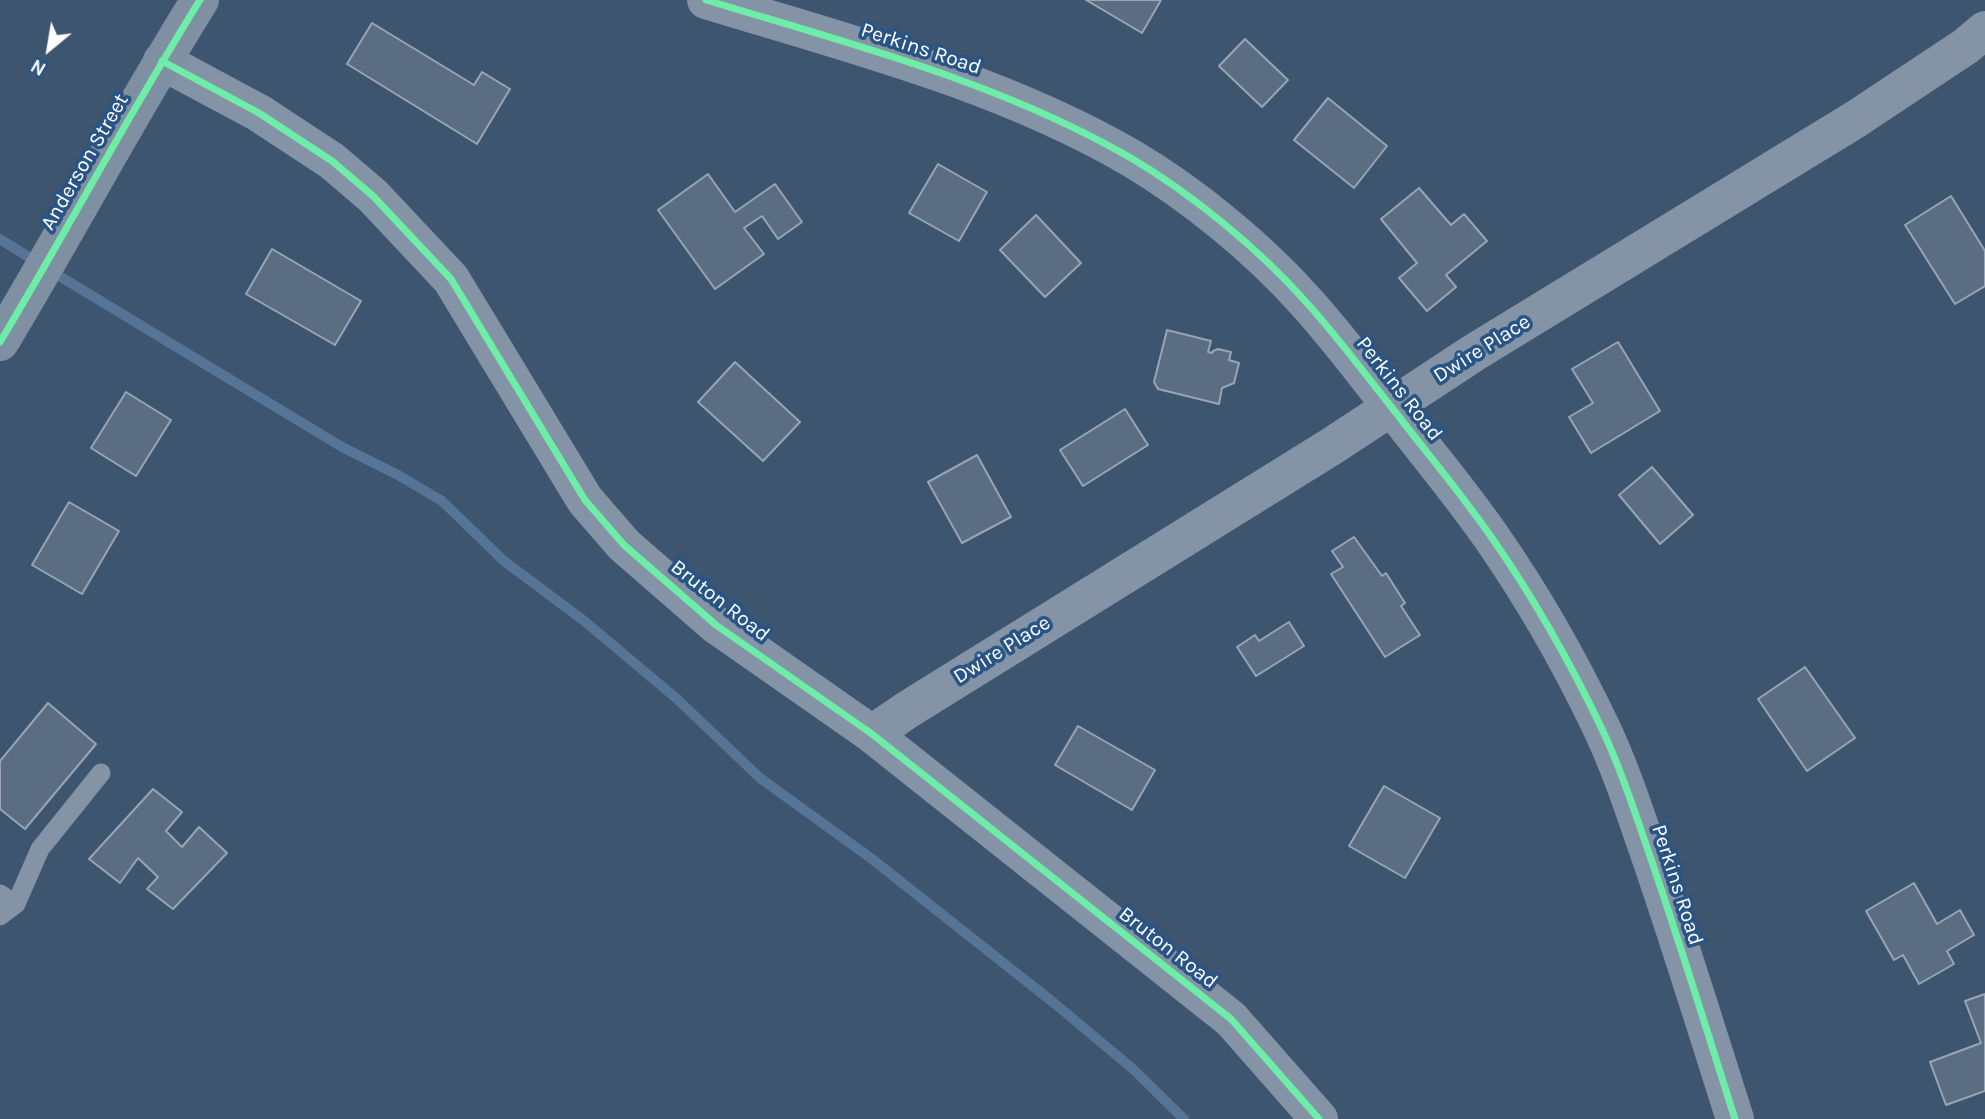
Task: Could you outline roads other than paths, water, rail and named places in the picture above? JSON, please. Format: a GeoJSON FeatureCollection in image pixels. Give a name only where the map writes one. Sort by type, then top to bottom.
{"type":"FeatureCollection","features":[{"type":"Feature","properties":{"kind":"street","name":"Anderson Street"},"geometry":{"type":"LineString","coordinates":[[0,342],[200,0]]}},
{"type":"Feature","properties":{"kind":"street","name":"Perkins Road"},"geometry":{"type":"LineString","coordinates":[[706,0],[1000,94],[1059,121],[1131,158],[1184,192],[1244,241],[1304,299],[1491,536],[1540,612],[1601,726],[1620,770],[1659,882],[1735,1119]]}},
{"type":"Feature","properties":{"kind":"street","name":"Dwire Place"},"geometry":{"type":"LineString","coordinates":[[872,734],[1332,446],[1475,352],[1856,119],[1966,46],[1985,30]]}},
{"type":"Feature","properties":{"kind":"street","name":"Bruton Road"},"geometry":{"type":"LineString","coordinates":[[162,61],[259,113],[332,161],[373,196],[451,279],[585,500],[624,545],[716,625],[872,734],[1231,1019],[1319,1119]]}},
{"type":"Feature","properties":{"kind":"lane"},"geometry":{"type":"LineString","coordinates":[[5,905],[40,849],[102,773]]}},
{"type":"Feature","properties":{"kind":"waterway"},"geometry":{"type":"LineString","coordinates":[[0,239],[38,263]]}},
{"type":"Feature","properties":{"kind":"waterway"},"geometry":{"type":"LineString","coordinates":[[51,271],[342,447],[442,501],[504,561],[583,620],[676,698],[760,778],[872,859],[1054,1003],[1133,1069],[1184,1119]]}}]}
